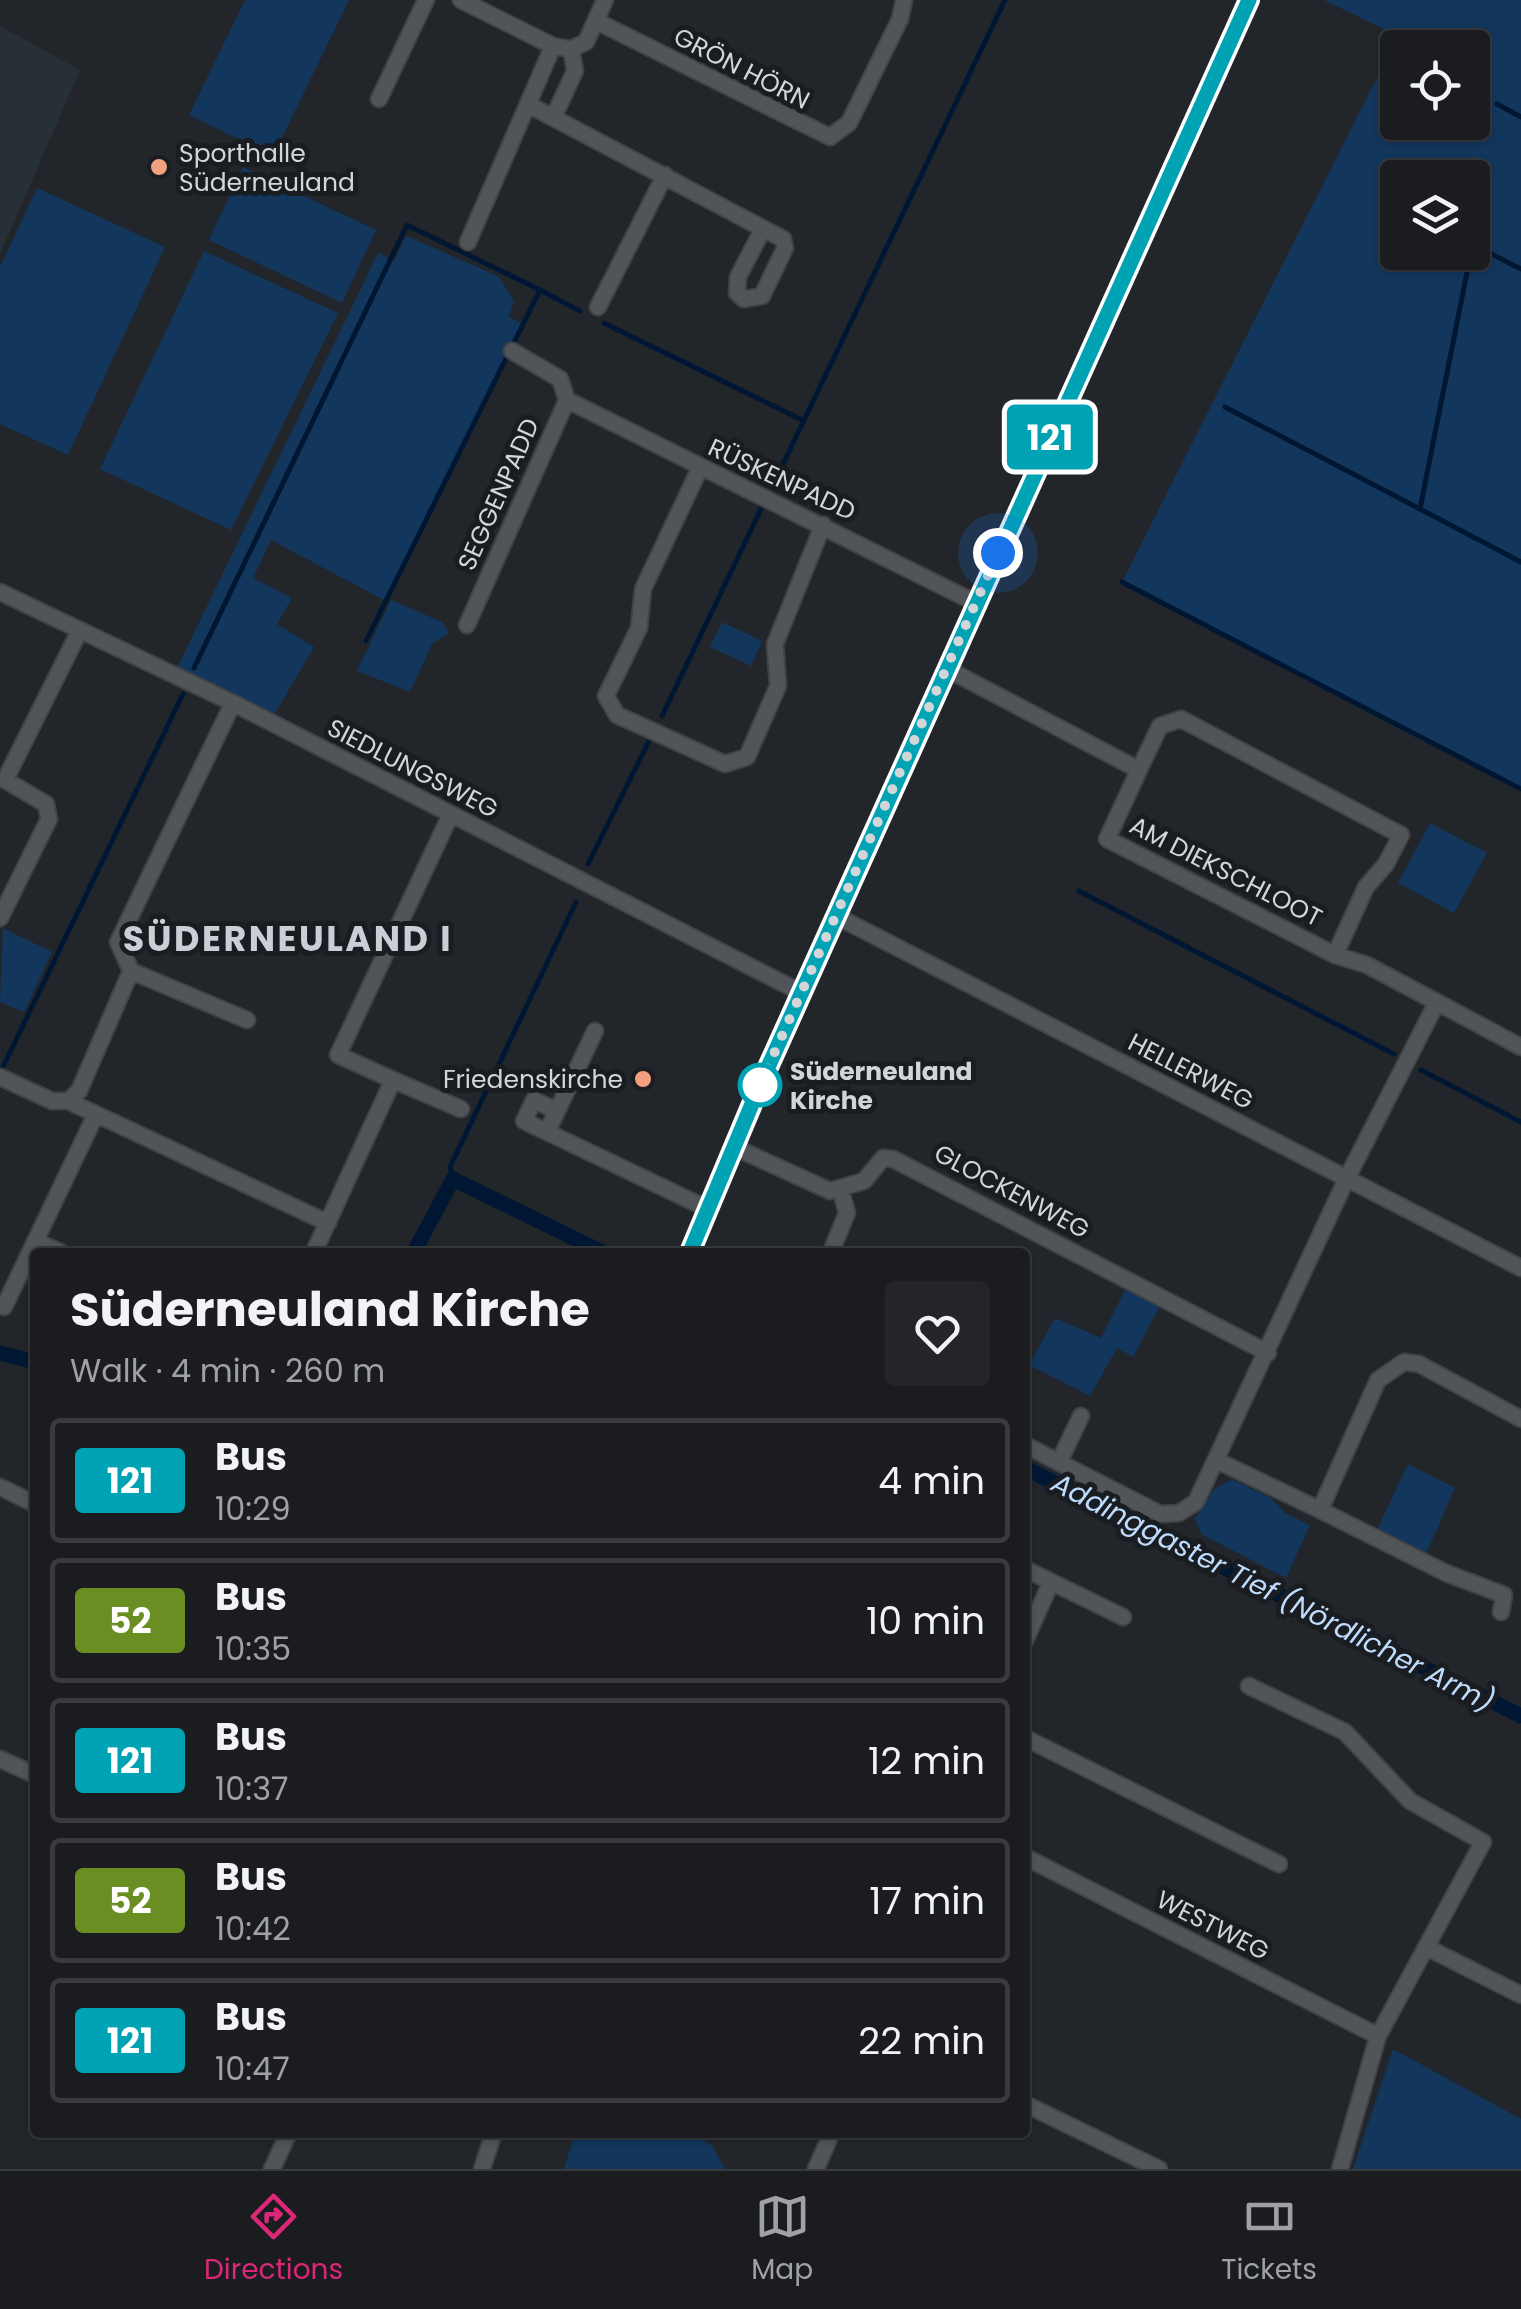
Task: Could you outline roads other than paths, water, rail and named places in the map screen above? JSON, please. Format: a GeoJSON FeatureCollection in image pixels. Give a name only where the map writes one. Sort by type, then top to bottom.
{"type":"FeatureCollection","features":[{"type":"Feature","properties":{"kind":"street"},"geometry":{"type":"LineString","coordinates":[[379,98],[426,0]]}},
{"type":"Feature","properties":{"kind":"street"},"geometry":{"type":"LineString","coordinates":[[461,0],[562,48],[575,71],[554,116]]}},
{"type":"Feature","properties":{"kind":"street"},"geometry":{"type":"LineString","coordinates":[[468,242],[529,105],[562,48],[586,42],[606,0]]}},
{"type":"Feature","properties":{"kind":"street","name":"GRÖN HÖRN"},"geometry":{"type":"LineString","coordinates":[[596,21],[830,137],[849,123],[900,18],[904,0]]}},
{"type":"Feature","properties":{"kind":"street"},"geometry":{"type":"LineString","coordinates":[[692,1248],[976,603],[1249,0]]}},
{"type":"Feature","properties":{"kind":"street"},"geometry":{"type":"LineString","coordinates":[[529,105],[755,221],[762,231]]}},
{"type":"Feature","properties":{"kind":"street"},"geometry":{"type":"LineString","coordinates":[[598,307],[665,175]]}},
{"type":"Feature","properties":{"kind":"street","name":"SEGGENPADD"},"geometry":{"type":"LineString","coordinates":[[467,625],[567,400],[560,378],[512,351]]}},
{"type":"Feature","properties":{"kind":"street","name":"RÜSKENPADD"},"geometry":{"type":"LineString","coordinates":[[567,400],[976,603]]}},
{"type":"Feature","properties":{"kind":"street"},"geometry":{"type":"LineString","coordinates":[[700,468],[643,589],[639,628],[606,696],[618,715],[725,764],[747,757],[778,686],[775,644],[823,525]]}},
{"type":"Feature","properties":{"kind":"street","name":"SIEDLUNGSWEG"},"geometry":{"type":"LineString","coordinates":[[0,592],[233,703],[802,993]]}},
{"type":"Feature","properties":{"kind":"street"},"geometry":{"type":"LineString","coordinates":[[0,918],[49,819],[46,804],[3,778],[79,632]]}},
{"type":"Feature","properties":{"kind":"street"},"geometry":{"type":"LineString","coordinates":[[947,669],[1139,770],[1160,726],[1180,719],[1401,836],[1386,864],[1366,887],[1342,958]]}},
{"type":"Feature","properties":{"kind":"street"},"geometry":{"type":"LineString","coordinates":[[233,703],[118,942],[130,970],[247,1020]]}},
{"type":"Feature","properties":{"kind":"street","name":"AM DIEKSCHLOOT"},"geometry":{"type":"LineString","coordinates":[[1139,770],[1108,838],[1342,958],[1367,965],[1521,1047]]}},
{"type":"Feature","properties":{"kind":"street"},"geometry":{"type":"LineString","coordinates":[[450,816],[338,1055],[461,1109]]}},
{"type":"Feature","properties":{"kind":"street","name":"HELLERWEG"},"geometry":{"type":"LineString","coordinates":[[838,917],[1521,1268]]}},
{"type":"Feature","properties":{"kind":"street"},"geometry":{"type":"LineString","coordinates":[[68,1101],[79,1091],[130,970]]}},
{"type":"Feature","properties":{"kind":"street"},"geometry":{"type":"LineString","coordinates":[[1030,1448],[1160,1514],[1179,1513],[1196,1502],[1346,1180],[1437,1002]]}},
{"type":"Feature","properties":{"kind":"street"},"geometry":{"type":"LineString","coordinates":[[547,1132],[596,1031]]}},
{"type":"Feature","properties":{"kind":"street"},"geometry":{"type":"LineString","coordinates":[[0,1077],[52,1100],[68,1101],[328,1223]]}},
{"type":"Feature","properties":{"kind":"street"},"geometry":{"type":"LineString","coordinates":[[316,1248],[393,1080]]}},
{"type":"Feature","properties":{"kind":"street"},"geometry":{"type":"LineString","coordinates":[[557,1110],[534,1100],[524,1121],[708,1209]]}},
{"type":"Feature","properties":{"kind":"street"},"geometry":{"type":"LineString","coordinates":[[33,1248],[96,1114]]}},
{"type":"Feature","properties":{"kind":"street"},"geometry":{"type":"LineString","coordinates":[[734,1148],[830,1191],[841,1191],[847,1214],[833,1248]]}},
{"type":"Feature","properties":{"kind":"street","name":"GLOCKENWEG"},"geometry":{"type":"LineString","coordinates":[[841,1191],[864,1181],[883,1158],[893,1159],[1268,1353]]}},
{"type":"Feature","properties":{"kind":"street"},"geometry":{"type":"LineString","coordinates":[[36,1241],[51,1248]]}},
{"type":"Feature","properties":{"kind":"street"},"geometry":{"type":"LineString","coordinates":[[4,1307],[30,1253]]}},
{"type":"Feature","properties":{"kind":"street"},"geometry":{"type":"LineString","coordinates":[[1320,1510],[1371,1395],[1389,1369],[1404,1362],[1418,1364],[1521,1418]]}},
{"type":"Feature","properties":{"kind":"street"},"geometry":{"type":"LineString","coordinates":[[1058,1462],[1081,1416]]}},
{"type":"Feature","properties":{"kind":"street"},"geometry":{"type":"LineString","coordinates":[[1218,1461],[1503,1604],[1521,1588]]}},
{"type":"Feature","properties":{"kind":"street"},"geometry":{"type":"LineString","coordinates":[[0,1487],[30,1502]]}},
{"type":"Feature","properties":{"kind":"street"},"geometry":{"type":"LineString","coordinates":[[1030,1572],[1124,1616]]}},
{"type":"Feature","properties":{"kind":"street"},"geometry":{"type":"LineString","coordinates":[[1030,1629],[1050,1582]]}},
{"type":"Feature","properties":{"kind":"street"},"geometry":{"type":"LineString","coordinates":[[1249,1686],[1345,1732],[1410,1801],[1482,1842],[1378,2036],[1340,2169]]}},
{"type":"Feature","properties":{"kind":"street"},"geometry":{"type":"LineString","coordinates":[[1030,1740],[1279,1864]]}},
{"type":"Feature","properties":{"kind":"street"},"geometry":{"type":"LineString","coordinates":[[2,1765],[30,1773]]}},
{"type":"Feature","properties":{"kind":"street","name":"WESTWEG"},"geometry":{"type":"LineString","coordinates":[[1030,1860],[1378,2036]]}},
{"type":"Feature","properties":{"kind":"street"},"geometry":{"type":"LineString","coordinates":[[1428,1948],[1521,1996]]}},
{"type":"Feature","properties":{"kind":"street"},"geometry":{"type":"LineString","coordinates":[[1030,2106],[1158,2169]]}},
{"type":"Feature","properties":{"kind":"street"},"geometry":{"type":"LineString","coordinates":[[272,2169],[286,2138]]}},
{"type":"Feature","properties":{"kind":"street"},"geometry":{"type":"LineString","coordinates":[[482,2169],[492,2138]]}},
{"type":"Feature","properties":{"kind":"street"},"geometry":{"type":"LineString","coordinates":[[816,2169],[829,2138]]}},
{"type":"Feature","properties":{"kind":"waterway"},"geometry":{"type":"LineString","coordinates":[[774,483],[1005,0]]}},
{"type":"Feature","properties":{"kind":"waterway"},"geometry":{"type":"LineString","coordinates":[[1497,104],[1521,117]]}},
{"type":"Feature","properties":{"kind":"waterway"},"geometry":{"type":"LineString","coordinates":[[194,668],[407,225],[540,290]]}},
{"type":"Feature","properties":{"kind":"waterway"},"geometry":{"type":"LineString","coordinates":[[1490,253],[1521,269]]}},
{"type":"Feature","properties":{"kind":"waterway"},"geometry":{"type":"LineString","coordinates":[[1467,270],[1420,509],[1521,562]]}},
{"type":"Feature","properties":{"kind":"waterway"},"geometry":{"type":"LineString","coordinates":[[366,641],[540,290],[580,311]]}},
{"type":"Feature","properties":{"kind":"waterway"},"geometry":{"type":"LineString","coordinates":[[604,323],[802,420]]}},
{"type":"Feature","properties":{"kind":"waterway"},"geometry":{"type":"LineString","coordinates":[[1225,407],[1420,509]]}},
{"type":"Feature","properties":{"kind":"waterway"},"geometry":{"type":"LineString","coordinates":[[662,716],[762,507]]}},
{"type":"Feature","properties":{"kind":"waterway"},"geometry":{"type":"LineString","coordinates":[[1122,582],[1521,789]]}},
{"type":"Feature","properties":{"kind":"waterway"},"geometry":{"type":"LineString","coordinates":[[2,1069],[183,694]]}},
{"type":"Feature","properties":{"kind":"waterway"},"geometry":{"type":"LineString","coordinates":[[588,864],[651,737]]}},
{"type":"Feature","properties":{"kind":"waterway"},"geometry":{"type":"LineString","coordinates":[[1079,891],[1394,1054]]}},
{"type":"Feature","properties":{"kind":"waterway"},"geometry":{"type":"LineString","coordinates":[[453,1179],[450,1167],[576,902]]}},
{"type":"Feature","properties":{"kind":"waterway"},"geometry":{"type":"LineString","coordinates":[[1421,1070],[1521,1122]]}},
{"type":"Feature","properties":{"kind":"waterway","name":"Addinggaster Tief (Nördlicher Arm)"},"geometry":{"type":"LineString","coordinates":[[416,1248],[453,1179],[594,1248]]}},
{"type":"Feature","properties":{"kind":"waterway","name":"Addinggaster Tief (Nördlicher Arm)"},"geometry":{"type":"LineString","coordinates":[[0,1353],[30,1361]]}},
{"type":"Feature","properties":{"kind":"waterway","name":"Addinggaster Tief (Nördlicher Arm)"},"geometry":{"type":"LineString","coordinates":[[1030,1470],[1521,1716]]}},
{"type":"Feature","properties":{"kind":"place","name":"Sporthalle Süderneuland"},"geometry":{"type":"Point","coordinates":[159,167]}},
{"type":"Feature","properties":{"kind":"place","name":"Friedenskirche"},"geometry":{"type":"Point","coordinates":[643,1079]}},
{"type":"Feature","properties":{"kind":"place","name":"Süderneuland Kirche"},"geometry":{"type":"Point","coordinates":[760,1085]}},
{"type":"Feature","properties":{"kind":"district","name":"SÜDERNEULAND I"},"geometry":{"type":"Point","coordinates":[288,939]}}]}
